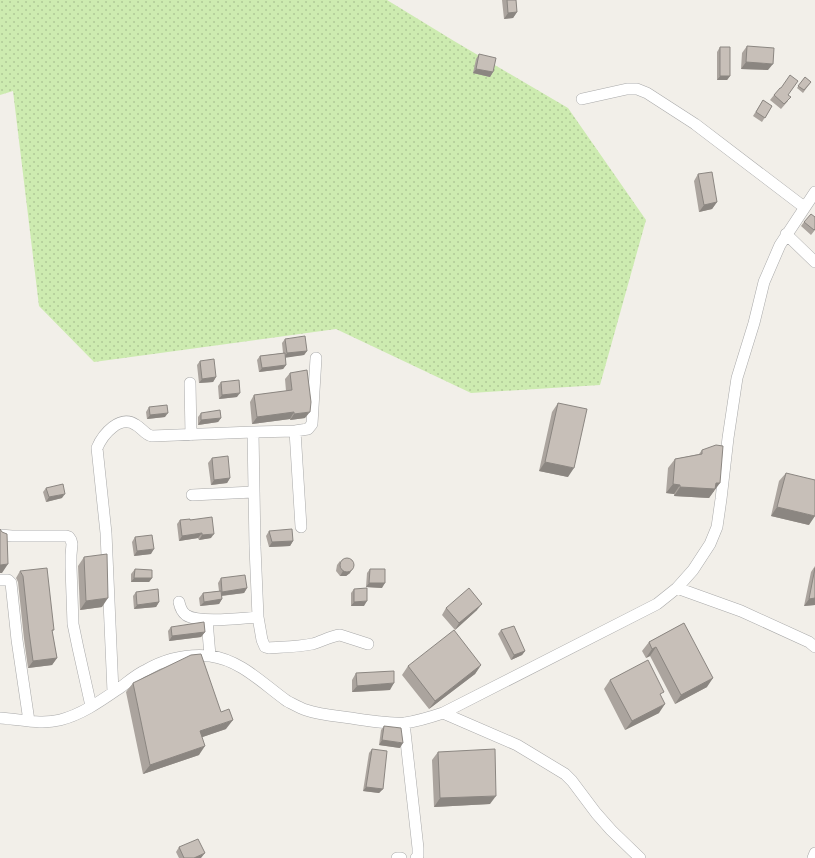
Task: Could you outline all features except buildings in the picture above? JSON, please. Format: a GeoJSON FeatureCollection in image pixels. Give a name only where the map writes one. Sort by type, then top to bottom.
{"type":"FeatureCollection","features":[{"type":"Feature","properties":{"kind":"street"},"geometry":{"type":"LineString","coordinates":[[582,98],[627,89],[637,89],[695,124],[804,207]]}},
{"type":"Feature","properties":{"kind":"street"},"geometry":{"type":"LineString","coordinates":[[0,718],[46,722],[70,717],[91,706],[146,669],[180,657],[210,656],[223,658],[238,665],[288,701],[306,710],[383,723],[404,723],[429,718],[443,713],[658,604],[677,588],[693,570],[710,544],[717,527],[737,378],[754,323],[764,282],[786,234],[815,192]]}},
{"type":"Feature","properties":{"kind":"street"},"geometry":{"type":"LineString","coordinates":[[786,234],[815,262]]}},
{"type":"Feature","properties":{"kind":"street"},"geometry":{"type":"LineString","coordinates":[[113,692],[106,533],[97,448],[100,441],[116,424],[123,422],[136,424],[150,436],[295,431],[308,429],[312,424],[316,358]]}},
{"type":"Feature","properties":{"kind":"street"},"geometry":{"type":"LineString","coordinates":[[190,383],[191,435]]}},
{"type":"Feature","properties":{"kind":"street"},"geometry":{"type":"LineString","coordinates":[[295,431],[301,527]]}},
{"type":"Feature","properties":{"kind":"street"},"geometry":{"type":"LineString","coordinates":[[253,432],[254,547],[258,617],[262,640],[265,647],[302,646],[320,642],[335,636],[368,644]]}},
{"type":"Feature","properties":{"kind":"street"},"geometry":{"type":"LineString","coordinates":[[192,495],[253,492]]}},
{"type":"Feature","properties":{"kind":"street"},"geometry":{"type":"LineString","coordinates":[[0,535],[66,536],[71,540],[73,624],[91,706]]}},
{"type":"Feature","properties":{"kind":"street"},"geometry":{"type":"LineString","coordinates":[[0,580],[8,580],[11,583],[17,640],[29,721]]}},
{"type":"Feature","properties":{"kind":"street"},"geometry":{"type":"LineString","coordinates":[[677,588],[741,611],[813,641]]}},
{"type":"Feature","properties":{"kind":"street"},"geometry":{"type":"LineString","coordinates":[[178,602],[185,614],[194,618],[207,620],[258,617]]}},
{"type":"Feature","properties":{"kind":"street"},"geometry":{"type":"LineString","coordinates":[[207,620],[210,656]]}},
{"type":"Feature","properties":{"kind":"street"},"geometry":{"type":"LineString","coordinates":[[443,713],[517,745],[566,774],[596,813],[640,858]]}},
{"type":"Feature","properties":{"kind":"street"},"geometry":{"type":"LineString","coordinates":[[404,723],[418,848],[416,858]]}},
{"type":"Feature","properties":{"kind":"street"},"geometry":{"type":"LineString","coordinates":[[813,858],[815,854]]}},
{"type":"Feature","properties":{"kind":"green space"},"geometry":{"type":"Polygon","coordinates":[[[0,0],[387,0],[568,108],[646,220],[600,385],[471,393],[336,329],[94,362],[39,306],[13,91],[0,95],[0,0]]]}}]}
